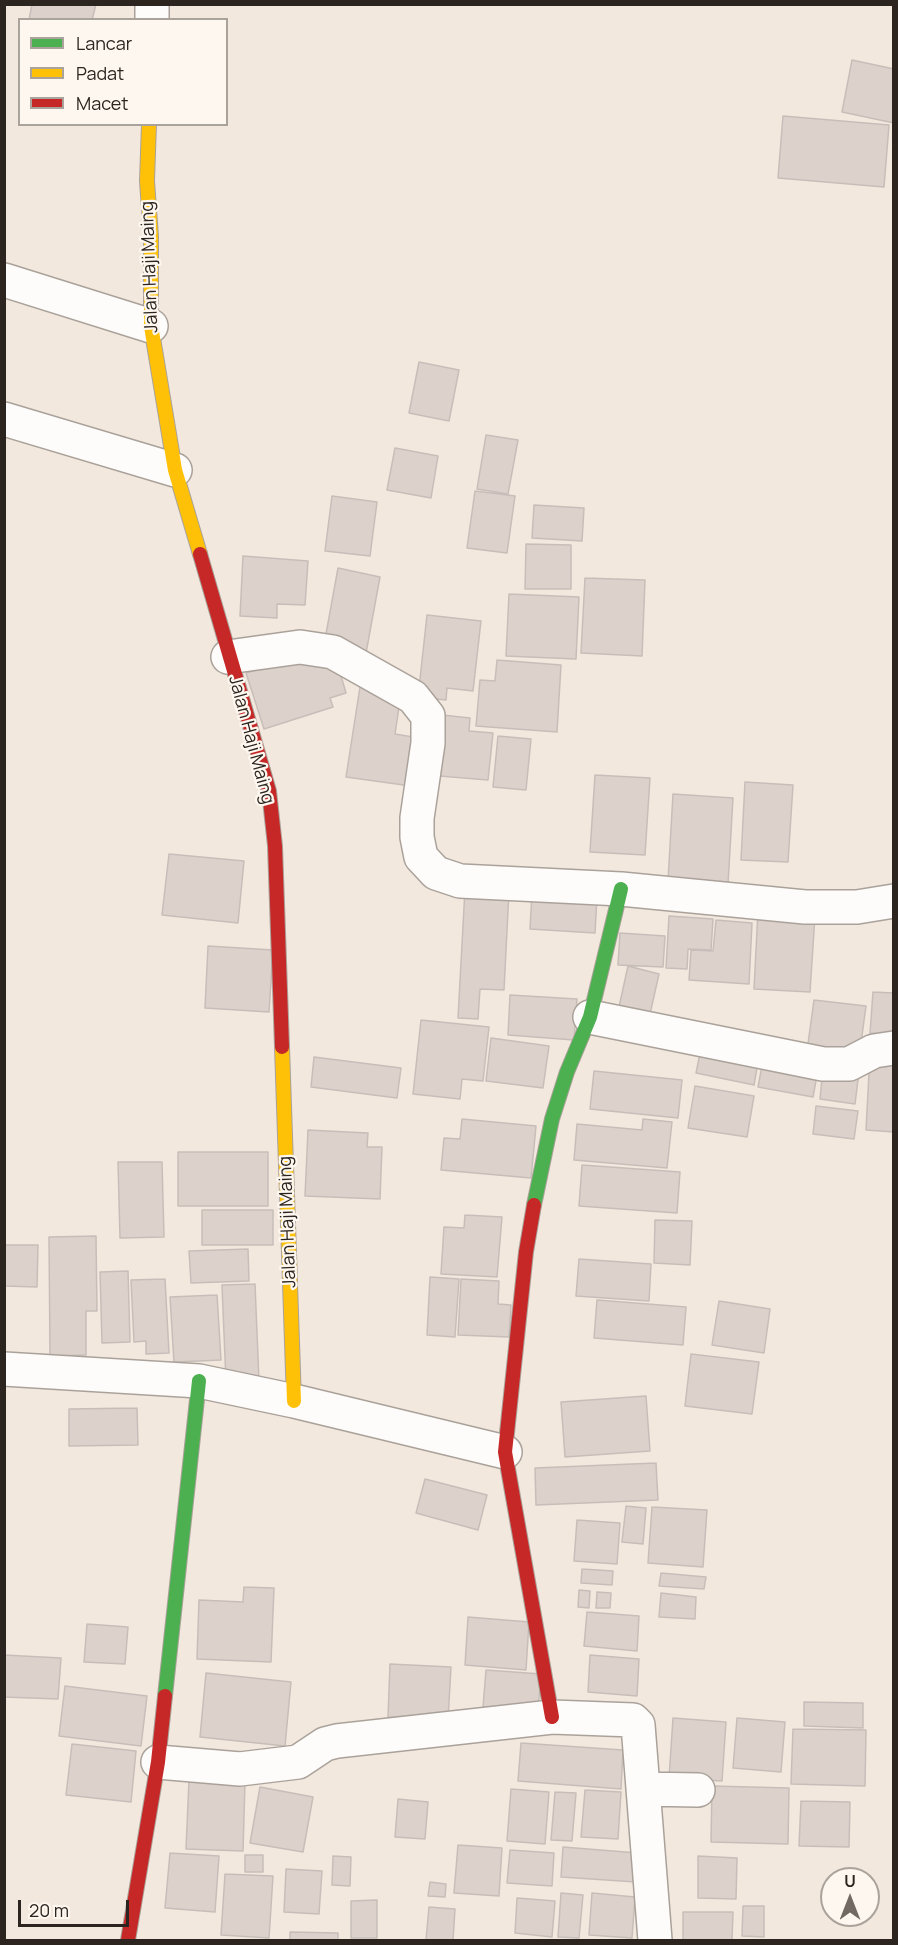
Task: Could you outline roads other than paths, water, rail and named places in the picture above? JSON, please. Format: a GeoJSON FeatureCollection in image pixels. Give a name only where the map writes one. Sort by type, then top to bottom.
{"type":"FeatureCollection","features":[{"type":"Feature","properties":{"kind":"street","name":"Jalan Haji Maing"},"geometry":{"type":"LineString","coordinates":[[148,126],[150,326],[175,470],[269,791],[275,846],[294,1401]]}},
{"type":"Feature","properties":{"kind":"street"},"geometry":{"type":"LineString","coordinates":[[4,280],[150,326]]}},
{"type":"Feature","properties":{"kind":"street"},"geometry":{"type":"LineString","coordinates":[[4,419],[175,470]]}},
{"type":"Feature","properties":{"kind":"street"},"geometry":{"type":"LineString","coordinates":[[228,657],[300,647],[333,652],[413,697],[428,716],[428,743],[417,818],[417,837],[421,857],[436,873],[460,881],[621,889],[805,907],[857,907],[894,901]]}},
{"type":"Feature","properties":{"kind":"street"},"geometry":{"type":"LineString","coordinates":[[552,1717],[505,1452],[526,1252],[537,1187],[564,1082],[590,1017],[621,889]]}},
{"type":"Feature","properties":{"kind":"street"},"geometry":{"type":"LineString","coordinates":[[590,1017],[823,1064],[849,1064],[874,1051],[894,1048]]}},
{"type":"Feature","properties":{"kind":"street"},"geometry":{"type":"LineString","coordinates":[[4,1369],[199,1381],[294,1401],[505,1452]]}},
{"type":"Feature","properties":{"kind":"street"},"geometry":{"type":"LineString","coordinates":[[128,1941],[158,1762],[199,1381]]}},
{"type":"Feature","properties":{"kind":"street"},"geometry":{"type":"LineString","coordinates":[[158,1762],[240,1769],[298,1762],[325,1744],[337,1741],[552,1717],[635,1722],[639,1725],[655,1941]]}},
{"type":"Feature","properties":{"kind":"street"},"geometry":{"type":"LineString","coordinates":[[643,1789],[698,1790]]}}]}
